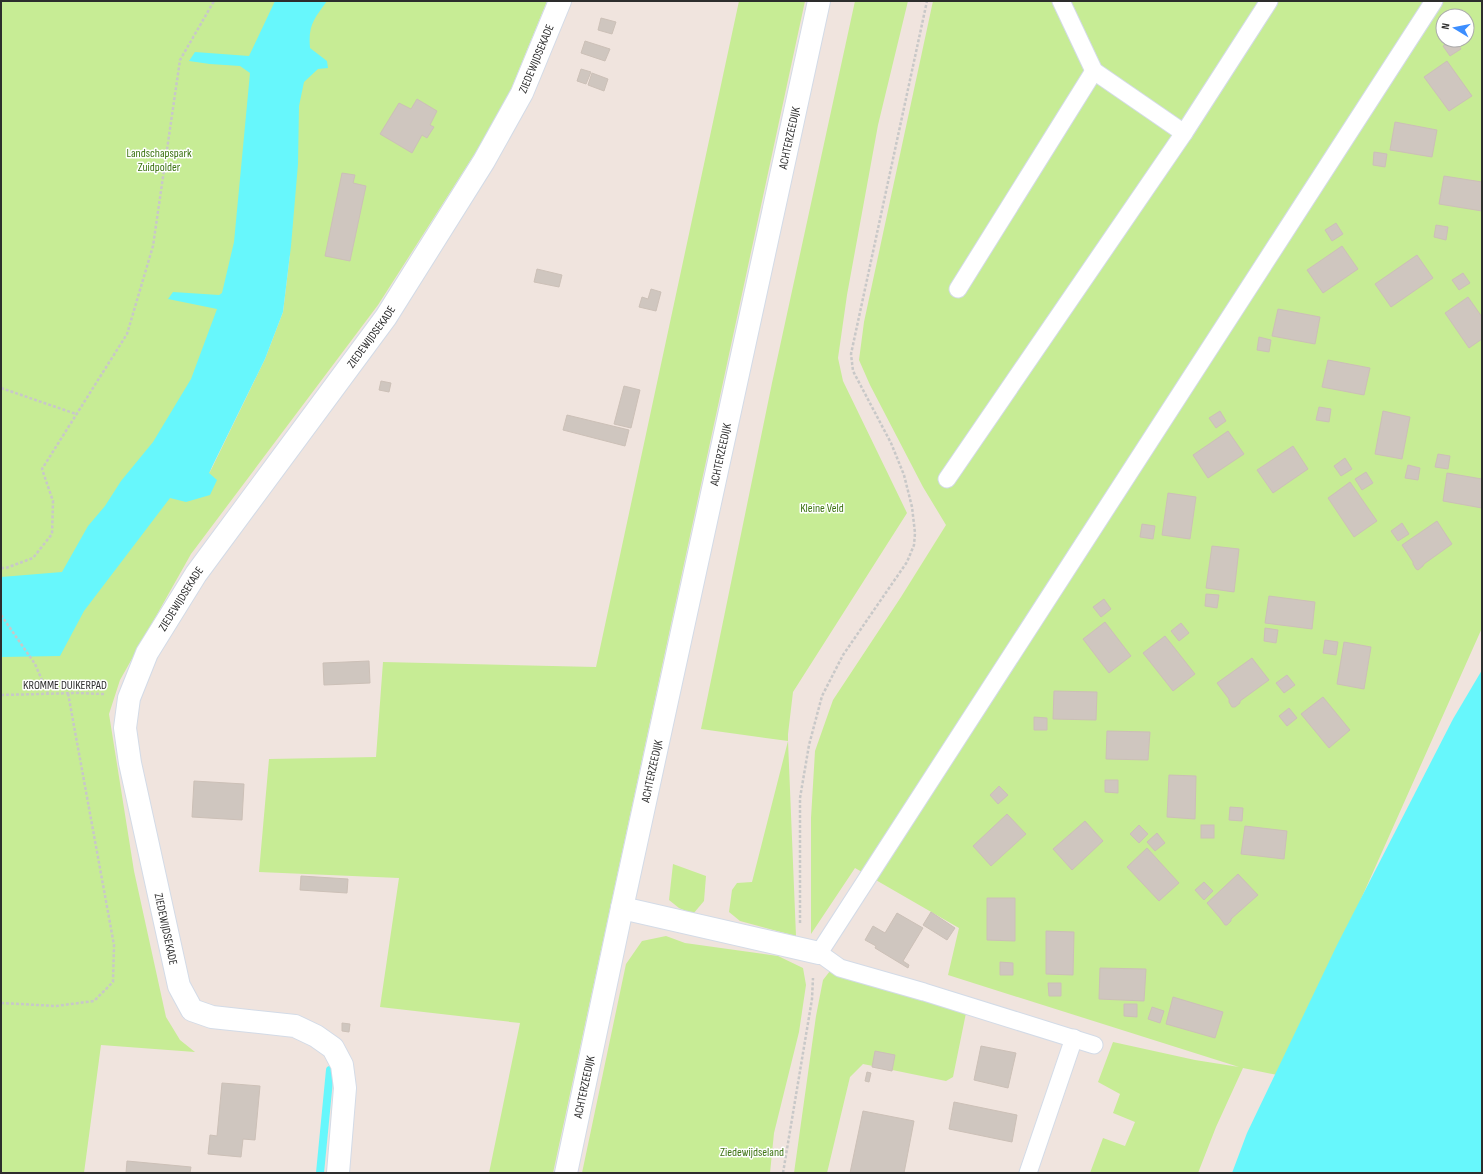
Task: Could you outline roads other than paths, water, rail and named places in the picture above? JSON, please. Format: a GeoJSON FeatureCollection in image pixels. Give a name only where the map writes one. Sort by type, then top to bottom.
{"type":"FeatureCollection","features":[{"type":"Feature","properties":{"kind":"street","name":"ZIEDEWIJDSEKADE"},"geometry":{"type":"LineString","coordinates":[[338,1173],[345,1088],[342,1065],[333,1048],[316,1036],[295,1026],[212,1017],[192,1010],[179,986],[130,763],[125,728],[129,698],[147,653],[196,574],[386,317],[484,161],[522,93],[560,1]]}},
{"type":"Feature","properties":{"kind":"street","name":"ACHTERZEEDIJK"},"geometry":{"type":"LineString","coordinates":[[566,1173],[819,1]]}},
{"type":"Feature","properties":{"kind":"street"},"geometry":{"type":"LineString","coordinates":[[622,908],[813,952]]}},
{"type":"Feature","properties":{"kind":"lane"},"geometry":{"type":"LineString","coordinates":[[1061,1],[1094,70],[1184,133]]}},
{"type":"Feature","properties":{"kind":"lane"},"geometry":{"type":"LineString","coordinates":[[947,479],[1184,133],[1269,1]]}},
{"type":"Feature","properties":{"kind":"lane"},"geometry":{"type":"LineString","coordinates":[[1094,1045],[924,992],[840,968],[813,952],[1434,1]]}},
{"type":"Feature","properties":{"kind":"lane"},"geometry":{"type":"LineString","coordinates":[[958,289],[1094,70]]}},
{"type":"Feature","properties":{"kind":"lane"},"geometry":{"type":"LineString","coordinates":[[1028,1173],[1074,1038]]}},
{"type":"Feature","properties":{"kind":"water"},"geometry":{"type":"Polygon","coordinates":[[[275,1],[327,1],[311,28],[310,48],[327,61],[328,68],[318,69],[304,82],[299,106],[298,164],[291,246],[283,312],[265,359],[209,473],[217,480],[210,495],[186,502],[170,498],[84,611],[60,656],[1,657],[1,577],[62,572],[88,526],[105,506],[121,481],[153,442],[191,379],[217,309],[168,299],[173,292],[219,295],[222,293],[234,242],[250,73],[240,66],[189,61],[195,52],[249,56],[275,1]]]}},
{"type":"Feature","properties":{"kind":"water"},"geometry":{"type":"Polygon","coordinates":[[[1482,670],[1482,1173],[1232,1173],[1247,1133],[1337,945],[1453,719],[1482,670]]]}},
{"type":"Feature","properties":{"kind":"waterway"},"geometry":{"type":"LineString","coordinates":[[320,1173],[330,1070]]}},
{"type":"Feature","properties":{"kind":"park label","name":"Landschapspark Zuidpolder"},"geometry":{"type":"Point","coordinates":[159,160]}},
{"type":"Feature","properties":{"kind":"park label","name":"Kleine Veld"},"geometry":{"type":"Point","coordinates":[822,508]}},
{"type":"Feature","properties":{"kind":"park label","name":"Ziedewijdseland"},"geometry":{"type":"Point","coordinates":[752,1152]}}]}
